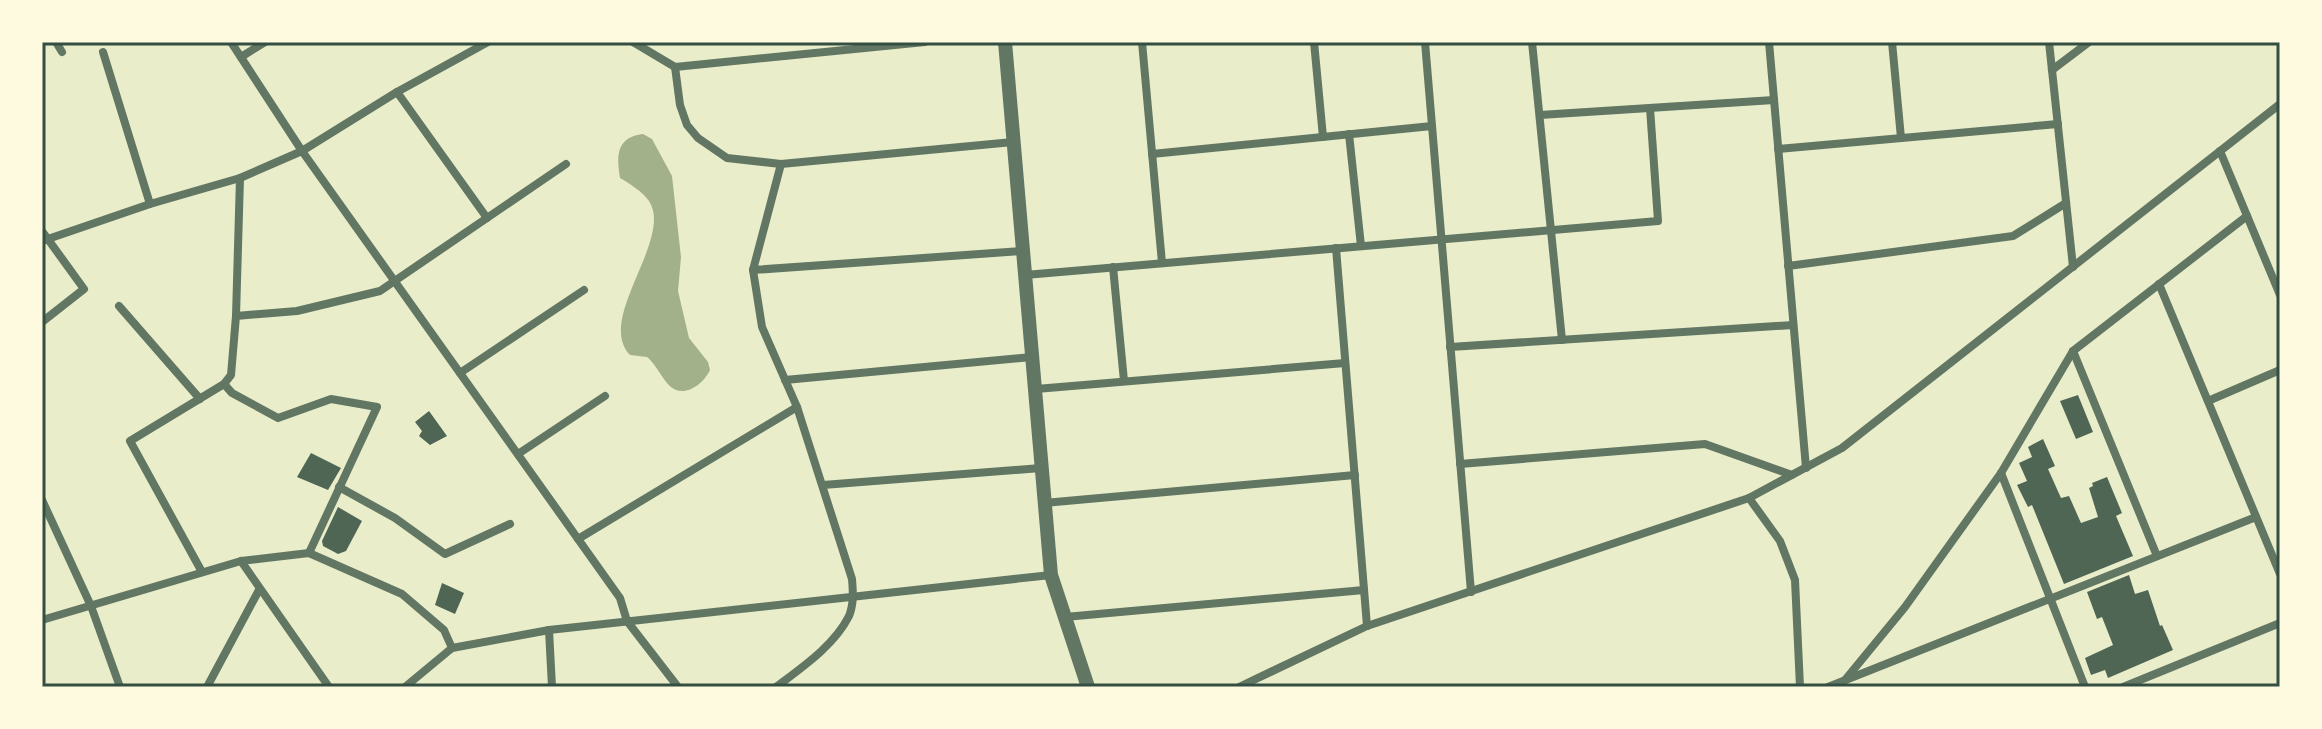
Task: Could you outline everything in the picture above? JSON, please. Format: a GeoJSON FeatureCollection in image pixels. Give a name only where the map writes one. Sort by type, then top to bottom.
{"type":"FeatureCollection","features":[{"type":"Feature","properties":{"kind":"street"},"geometry":{"type":"LineString","coordinates":[[56,42],[62,52]]}},
{"type":"Feature","properties":{"kind":"street"},"geometry":{"type":"LineString","coordinates":[[231,42],[302,151],[620,598],[627,621],[678,687]]}},
{"type":"Feature","properties":{"kind":"street"},"geometry":{"type":"LineString","coordinates":[[241,57],[265,42]]}},
{"type":"Feature","properties":{"kind":"street"},"geometry":{"type":"LineString","coordinates":[[42,322],[84,289],[43,237],[240,178],[302,151],[397,92],[488,42]]}},
{"type":"Feature","properties":{"kind":"street"},"geometry":{"type":"LineString","coordinates":[[633,42],[675,67],[866,45],[925,42]]}},
{"type":"Feature","properties":{"kind":"street"},"geometry":{"type":"LineString","coordinates":[[1005,42],[1051,575],[1088,687]]}},
{"type":"Feature","properties":{"kind":"street"},"geometry":{"type":"LineString","coordinates":[[1142,42],[1162,263]]}},
{"type":"Feature","properties":{"kind":"street"},"geometry":{"type":"LineString","coordinates":[[1314,42],[1323,137]]}},
{"type":"Feature","properties":{"kind":"street"},"geometry":{"type":"LineString","coordinates":[[1425,42],[1471,592]]}},
{"type":"Feature","properties":{"kind":"street"},"geometry":{"type":"LineString","coordinates":[[1532,42],[1562,340]]}},
{"type":"Feature","properties":{"kind":"street"},"geometry":{"type":"LineString","coordinates":[[1769,42],[1806,468]]}},
{"type":"Feature","properties":{"kind":"street"},"geometry":{"type":"LineString","coordinates":[[1892,42],[1901,138]]}},
{"type":"Feature","properties":{"kind":"street"},"geometry":{"type":"LineString","coordinates":[[2049,42],[2073,267]]}},
{"type":"Feature","properties":{"kind":"street"},"geometry":{"type":"LineString","coordinates":[[2052,70],[2089,42]]}},
{"type":"Feature","properties":{"kind":"street"},"geometry":{"type":"LineString","coordinates":[[103,52],[150,204]]}},
{"type":"Feature","properties":{"kind":"street"},"geometry":{"type":"LineString","coordinates":[[675,67],[680,105],[687,125],[698,138],[727,158],[781,164],[1013,142]]}},
{"type":"Feature","properties":{"kind":"street"},"geometry":{"type":"LineString","coordinates":[[397,92],[487,218]]}},
{"type":"Feature","properties":{"kind":"street"},"geometry":{"type":"LineString","coordinates":[[1540,115],[1774,100]]}},
{"type":"Feature","properties":{"kind":"street"},"geometry":{"type":"LineString","coordinates":[[1239,687],[1367,626],[1749,498],[1842,448],[2280,104]]}},
{"type":"Feature","properties":{"kind":"street"},"geometry":{"type":"LineString","coordinates":[[1025,275],[1658,221],[1650,108]]}},
{"type":"Feature","properties":{"kind":"street"},"geometry":{"type":"LineString","coordinates":[[1778,149],[2058,124]]}},
{"type":"Feature","properties":{"kind":"street"},"geometry":{"type":"LineString","coordinates":[[1152,154],[1432,126]]}},
{"type":"Feature","properties":{"kind":"street"},"geometry":{"type":"LineString","coordinates":[[1349,134],[1361,246]]}},
{"type":"Feature","properties":{"kind":"street"},"geometry":{"type":"LineString","coordinates":[[2220,151],[2280,295]]}},
{"type":"Feature","properties":{"kind":"street"},"geometry":{"type":"LineString","coordinates":[[236,316],[297,311],[369,295],[566,164]]}},
{"type":"Feature","properties":{"kind":"street"},"geometry":{"type":"LineString","coordinates":[[776,687],[807,663],[838,632],[849,615],[853,598],[852,579],[797,407],[762,327],[753,270],[781,164]]}},
{"type":"Feature","properties":{"kind":"street"},"geometry":{"type":"LineString","coordinates":[[202,572],[130,441],[229,379],[236,316],[240,178]]}},
{"type":"Feature","properties":{"kind":"street"},"geometry":{"type":"LineString","coordinates":[[1788,266],[2013,236],[2066,203]]}},
{"type":"Feature","properties":{"kind":"street"},"geometry":{"type":"LineString","coordinates":[[1845,680],[1905,607],[2001,473],[2073,351],[2247,216]]}},
{"type":"Feature","properties":{"kind":"street"},"geometry":{"type":"LineString","coordinates":[[1336,248],[1367,626]]}},
{"type":"Feature","properties":{"kind":"street"},"geometry":{"type":"LineString","coordinates":[[753,270],[1023,251]]}},
{"type":"Feature","properties":{"kind":"street"},"geometry":{"type":"LineString","coordinates":[[1113,267],[1124,381]]}},
{"type":"Feature","properties":{"kind":"street"},"geometry":{"type":"LineString","coordinates":[[2159,284],[2280,574]]}},
{"type":"Feature","properties":{"kind":"street"},"geometry":{"type":"LineString","coordinates":[[460,373],[584,290]]}},
{"type":"Feature","properties":{"kind":"street"},"geometry":{"type":"LineString","coordinates":[[119,306],[200,399]]}},
{"type":"Feature","properties":{"kind":"street"},"geometry":{"type":"LineString","coordinates":[[1450,347],[1793,325]]}},
{"type":"Feature","properties":{"kind":"street"},"geometry":{"type":"LineString","coordinates":[[2073,351],[2157,556]]}},
{"type":"Feature","properties":{"kind":"street"},"geometry":{"type":"LineString","coordinates":[[785,380],[1032,357]]}},
{"type":"Feature","properties":{"kind":"street"},"geometry":{"type":"LineString","coordinates":[[1036,389],[1345,363]]}},
{"type":"Feature","properties":{"kind":"street"},"geometry":{"type":"LineString","coordinates":[[2208,401],[2280,370]]}},
{"type":"Feature","properties":{"kind":"street"},"geometry":{"type":"LineString","coordinates":[[224,384],[232,393],[278,418],[331,399],[377,407],[309,553]]}},
{"type":"Feature","properties":{"kind":"street"},"geometry":{"type":"LineString","coordinates":[[518,454],[605,396]]}},
{"type":"Feature","properties":{"kind":"street"},"geometry":{"type":"LineString","coordinates":[[578,539],[797,407]]}},
{"type":"Feature","properties":{"kind":"street"},"geometry":{"type":"LineString","coordinates":[[1460,464],[1705,444],[1792,475]]}},
{"type":"Feature","properties":{"kind":"street"},"geometry":{"type":"LineString","coordinates":[[823,485],[1041,468]]}},
{"type":"Feature","properties":{"kind":"street"},"geometry":{"type":"LineString","coordinates":[[2001,473],[2085,687]]}},
{"type":"Feature","properties":{"kind":"street"},"geometry":{"type":"LineString","coordinates":[[1044,503],[1355,475]]}},
{"type":"Feature","properties":{"kind":"street"},"geometry":{"type":"LineString","coordinates":[[339,487],[395,518],[445,554],[510,524]]}},
{"type":"Feature","properties":{"kind":"street"},"geometry":{"type":"LineString","coordinates":[[1749,498],[1780,541],[1795,580],[1800,687]]}},
{"type":"Feature","properties":{"kind":"street"},"geometry":{"type":"LineString","coordinates":[[42,500],[91,606],[120,687]]}},
{"type":"Feature","properties":{"kind":"street"},"geometry":{"type":"LineString","coordinates":[[1828,687],[2256,517]]}},
{"type":"Feature","properties":{"kind":"street"},"geometry":{"type":"LineString","coordinates":[[42,620],[241,561],[309,553],[402,594],[444,630],[452,648]]}},
{"type":"Feature","properties":{"kind":"street"},"geometry":{"type":"LineString","coordinates":[[241,561],[329,687]]}},
{"type":"Feature","properties":{"kind":"street"},"geometry":{"type":"LineString","coordinates":[[405,687],[452,648],[549,630],[1051,575]]}},
{"type":"Feature","properties":{"kind":"street"},"geometry":{"type":"LineString","coordinates":[[207,687],[259,590]]}},
{"type":"Feature","properties":{"kind":"street"},"geometry":{"type":"LineString","coordinates":[[1065,617],[1364,590]]}},
{"type":"Feature","properties":{"kind":"street"},"geometry":{"type":"LineString","coordinates":[[2123,687],[2280,623]]}},
{"type":"Feature","properties":{"kind":"street"},"geometry":{"type":"LineString","coordinates":[[549,630],[552,687]]}},
{"type":"Feature","properties":{"kind":"shaded area"},"geometry":{"type":"Polygon","coordinates":[[[643,134],[652,139],[672,176],[681,257],[678,291],[689,338],[708,362],[710,370],[697,385],[683,391],[670,386],[647,357],[630,355],[622,340],[627,300],[652,236],[654,217],[649,201],[620,178],[618,162],[623,143],[643,134]]]}},
{"type":"Feature","properties":{"kind":"building"},"geometry":{"type":"Polygon","coordinates":[[[2078,395],[2093,432],[2076,439],[2060,401],[2078,395]]]}},
{"type":"Feature","properties":{"kind":"building"},"geometry":{"type":"Polygon","coordinates":[[[429,411],[447,436],[430,445],[419,436],[422,431],[415,422],[429,411]]]}},
{"type":"Feature","properties":{"kind":"building"},"geometry":{"type":"Polygon","coordinates":[[[2043,439],[2055,466],[2048,469],[2061,498],[2069,496],[2081,523],[2098,517],[2089,488],[2093,486],[2092,483],[2107,477],[2122,513],[2116,516],[2133,556],[2064,584],[2032,505],[2028,507],[2017,485],[2027,481],[2019,463],[2032,457],[2028,447],[2043,439]]]}},
{"type":"Feature","properties":{"kind":"building"},"geometry":{"type":"Polygon","coordinates":[[[311,453],[341,468],[328,490],[297,477],[311,453]]]}},
{"type":"Feature","properties":{"kind":"building"},"geometry":{"type":"Polygon","coordinates":[[[338,507],[362,521],[346,551],[338,554],[323,546],[322,541],[338,507]]]}},
{"type":"Feature","properties":{"kind":"building"},"geometry":{"type":"Polygon","coordinates":[[[2129,575],[2135,594],[2148,590],[2160,626],[2173,650],[2108,678],[2105,670],[2091,675],[2085,658],[2113,645],[2102,617],[2097,619],[2087,592],[2129,575]]]}},
{"type":"Feature","properties":{"kind":"building"},"geometry":{"type":"Polygon","coordinates":[[[442,583],[464,593],[455,614],[435,605],[442,583]]]}}]}
